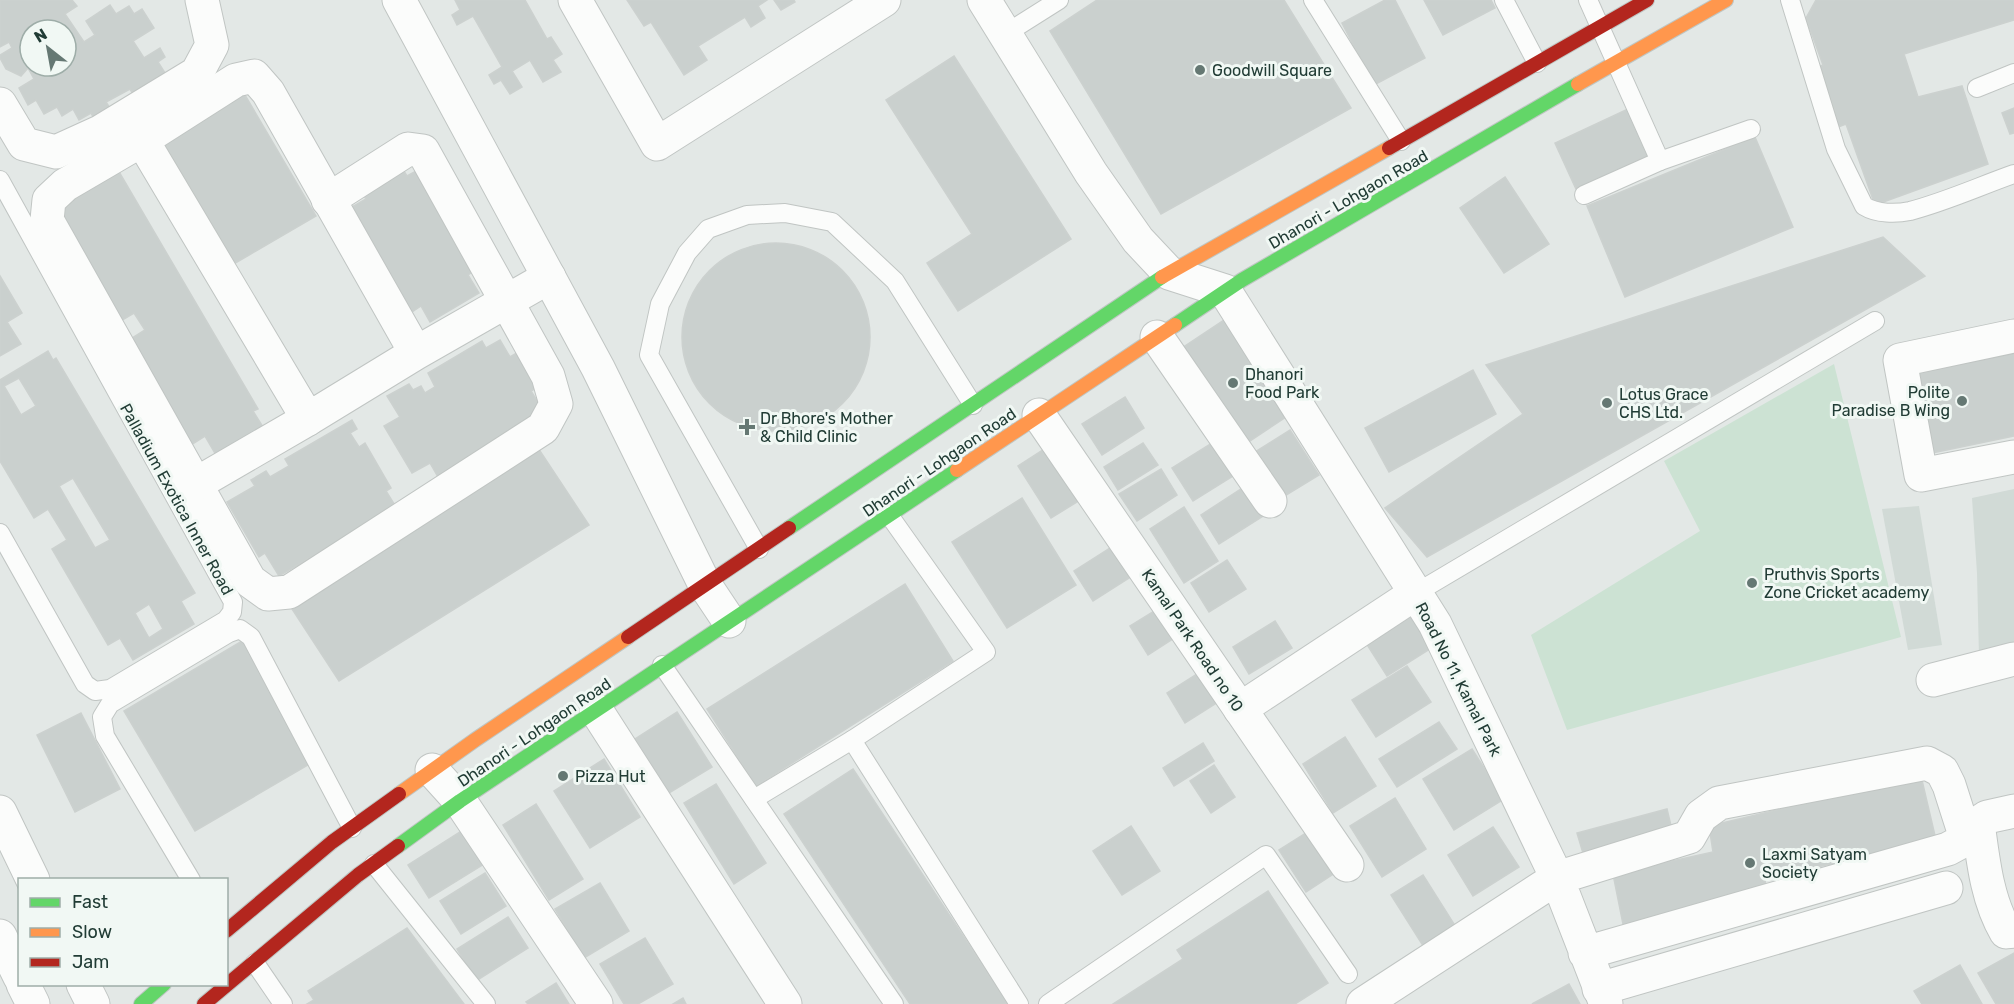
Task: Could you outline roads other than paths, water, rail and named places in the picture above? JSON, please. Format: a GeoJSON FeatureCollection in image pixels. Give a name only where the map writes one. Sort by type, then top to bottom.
{"type":"FeatureCollection","features":[{"type":"Feature","properties":{"kind":"main road","name":"Dhanori - Lohgaon Road"},"geometry":{"type":"LineString","coordinates":[[228,929],[332,842],[432,770],[1169,273],[1647,0]]}},
{"type":"Feature","properties":{"kind":"main road","name":"Dhanori - Lohgaon Road"},"geometry":{"type":"LineString","coordinates":[[228,985],[374,864],[460,801],[1225,291],[1617,61],[1726,0]]}},
{"type":"Feature","properties":{"kind":"main road"},"geometry":{"type":"LineString","coordinates":[[141,1004],[162,986]]}},
{"type":"Feature","properties":{"kind":"main road","name":"Dhanori - Lohgaon Road"},"geometry":{"type":"LineString","coordinates":[[204,1004],[226,986]]}},
{"type":"Feature","properties":{"kind":"street"},"geometry":{"type":"LineString","coordinates":[[0,104],[24,144],[56,152],[100,132],[197,73],[212,45],[202,0]]}},
{"type":"Feature","properties":{"kind":"street"},"geometry":{"type":"LineString","coordinates":[[399,0],[618,407],[705,585],[729,621]]}},
{"type":"Feature","properties":{"kind":"street"},"geometry":{"type":"LineString","coordinates":[[575,0],[657,144],[884,0]]}},
{"type":"Feature","properties":{"kind":"street"},"geometry":{"type":"LineString","coordinates":[[984,0],[1091,173],[1138,240],[1169,273],[1225,291]]}},
{"type":"Feature","properties":{"kind":"street"},"geometry":{"type":"LineString","coordinates":[[328,200],[408,149],[423,151],[505,303],[548,376],[556,404],[543,428],[289,592],[268,594],[250,580],[47,220],[49,200],[65,185],[142,140],[236,80],[254,76],[268,92],[328,200],[416,353]]}},
{"type":"Feature","properties":{"kind":"street"},"geometry":{"type":"LineString","coordinates":[[142,140],[308,419]]}},
{"type":"Feature","properties":{"kind":"street"},"geometry":{"type":"LineString","coordinates":[[196,484],[549,277]]}},
{"type":"Feature","properties":{"kind":"street","name":"Road No 11, Kamal Park"},"geometry":{"type":"LineString","coordinates":[[1225,291],[1435,624],[1557,878],[1603,997]]}},
{"type":"Feature","properties":{"kind":"street"},"geometry":{"type":"LineString","coordinates":[[2014,336],[1900,360],[1921,475],[2014,457]]}},
{"type":"Feature","properties":{"kind":"street"},"geometry":{"type":"LineString","coordinates":[[1156,337],[1270,501]]}},
{"type":"Feature","properties":{"kind":"street","name":"Kamal Park Road no 10"},"geometry":{"type":"LineString","coordinates":[[1039,415],[1347,865]]}},
{"type":"Feature","properties":{"kind":"street"},"geometry":{"type":"LineString","coordinates":[[1240,709],[1416,593]]}},
{"type":"Feature","properties":{"kind":"street"},"geometry":{"type":"LineString","coordinates":[[1933,680],[2014,659]]}},
{"type":"Feature","properties":{"kind":"street"},"geometry":{"type":"LineString","coordinates":[[596,710],[784,1004]]}},
{"type":"Feature","properties":{"kind":"street"},"geometry":{"type":"LineString","coordinates":[[1363,1004],[1557,878],[1689,837],[1701,816],[1719,803],[1928,763],[1942,771],[1972,831],[1999,920],[2006,932],[2014,931]]}},
{"type":"Feature","properties":{"kind":"street"},"geometry":{"type":"LineString","coordinates":[[432,770],[460,801],[596,1004]]}},
{"type":"Feature","properties":{"kind":"street"},"geometry":{"type":"LineString","coordinates":[[0,812],[33,878]]}},
{"type":"Feature","properties":{"kind":"street"},"geometry":{"type":"LineString","coordinates":[[1585,953],[1948,849],[1959,843],[1987,817],[2014,812]]}},
{"type":"Feature","properties":{"kind":"street"},"geometry":{"type":"LineString","coordinates":[[1603,997],[1946,888]]}},
{"type":"Feature","properties":{"kind":"street"},"geometry":{"type":"LineString","coordinates":[[0,936],[18,973]]}},
{"type":"Feature","properties":{"kind":"street"},"geometry":{"type":"LineString","coordinates":[[24,986],[33,1004]]}},
{"type":"Feature","properties":{"kind":"street"},"geometry":{"type":"LineString","coordinates":[[84,986],[93,1004]]}},
{"type":"Feature","properties":{"kind":"lane"},"geometry":{"type":"LineString","coordinates":[[1005,34],[1059,0]]}},
{"type":"Feature","properties":{"kind":"lane"},"geometry":{"type":"LineString","coordinates":[[1313,0],[1401,141]]}},
{"type":"Feature","properties":{"kind":"lane"},"geometry":{"type":"LineString","coordinates":[[1504,0],[1537,63]]}},
{"type":"Feature","properties":{"kind":"lane"},"geometry":{"type":"LineString","coordinates":[[1588,0],[1660,161]]}},
{"type":"Feature","properties":{"kind":"lane"},"geometry":{"type":"LineString","coordinates":[[1790,0],[1836,149],[1864,206],[1872,211],[1884,213],[1909,211],[2014,174]]}},
{"type":"Feature","properties":{"kind":"lane"},"geometry":{"type":"LineString","coordinates":[[1977,88],[2014,74]]}},
{"type":"Feature","properties":{"kind":"lane"},"geometry":{"type":"LineString","coordinates":[[1584,195],[1660,161],[1751,129]]}},
{"type":"Feature","properties":{"kind":"lane","name":"Palladium Exotica Inner Road"},"geometry":{"type":"LineString","coordinates":[[0,180],[233,602],[231,612],[226,620],[110,689],[95,691],[85,684],[0,533]]}},
{"type":"Feature","properties":{"kind":"lane"},"geometry":{"type":"LineString","coordinates":[[759,549],[649,355],[660,304],[687,254],[708,229],[747,215],[785,213],[832,222],[895,281],[973,405]]}},
{"type":"Feature","properties":{"kind":"lane"},"geometry":{"type":"LineString","coordinates":[[1416,593],[1875,321]]}},
{"type":"Feature","properties":{"kind":"lane"},"geometry":{"type":"LineString","coordinates":[[754,799],[852,740],[986,652],[889,515]]}},
{"type":"Feature","properties":{"kind":"lane"},"geometry":{"type":"LineString","coordinates":[[190,878],[105,736],[102,717],[110,704],[229,633],[240,629],[251,637],[352,828]]}},
{"type":"Feature","properties":{"kind":"lane"},"geometry":{"type":"LineString","coordinates":[[662,665],[894,1004]]}},
{"type":"Feature","properties":{"kind":"lane"},"geometry":{"type":"LineString","coordinates":[[852,740],[1019,1004]]}},
{"type":"Feature","properties":{"kind":"lane"},"geometry":{"type":"LineString","coordinates":[[1048,1004],[1266,855],[1348,974]]}},
{"type":"Feature","properties":{"kind":"lane"},"geometry":{"type":"LineString","coordinates":[[374,864],[486,1004]]}},
{"type":"Feature","properties":{"kind":"lane"},"geometry":{"type":"LineString","coordinates":[[255,963],[283,1004]]}},
{"type":"Feature","properties":{"kind":"place","name":"Goodwill Square"},"geometry":{"type":"Point","coordinates":[1200,70]}},
{"type":"Feature","properties":{"kind":"place","name":"Dhanori Food Park"},"geometry":{"type":"Point","coordinates":[1233,383]}},
{"type":"Feature","properties":{"kind":"place","name":"Polite Paradise B Wing"},"geometry":{"type":"Point","coordinates":[1962,401]}},
{"type":"Feature","properties":{"kind":"place","name":"Lotus Grace CHS Ltd."},"geometry":{"type":"Point","coordinates":[1607,403]}},
{"type":"Feature","properties":{"kind":"place","name":"Dr Bhore's Mother & Child Clinic"},"geometry":{"type":"Point","coordinates":[747,427]}},
{"type":"Feature","properties":{"kind":"place","name":"Pruthvis Sports Zone Cricket academy"},"geometry":{"type":"Point","coordinates":[1752,583]}},
{"type":"Feature","properties":{"kind":"place","name":"Pizza Hut"},"geometry":{"type":"Point","coordinates":[563,776]}},
{"type":"Feature","properties":{"kind":"place","name":"Laxmi Satyam Society"},"geometry":{"type":"Point","coordinates":[1750,863]}}]}
